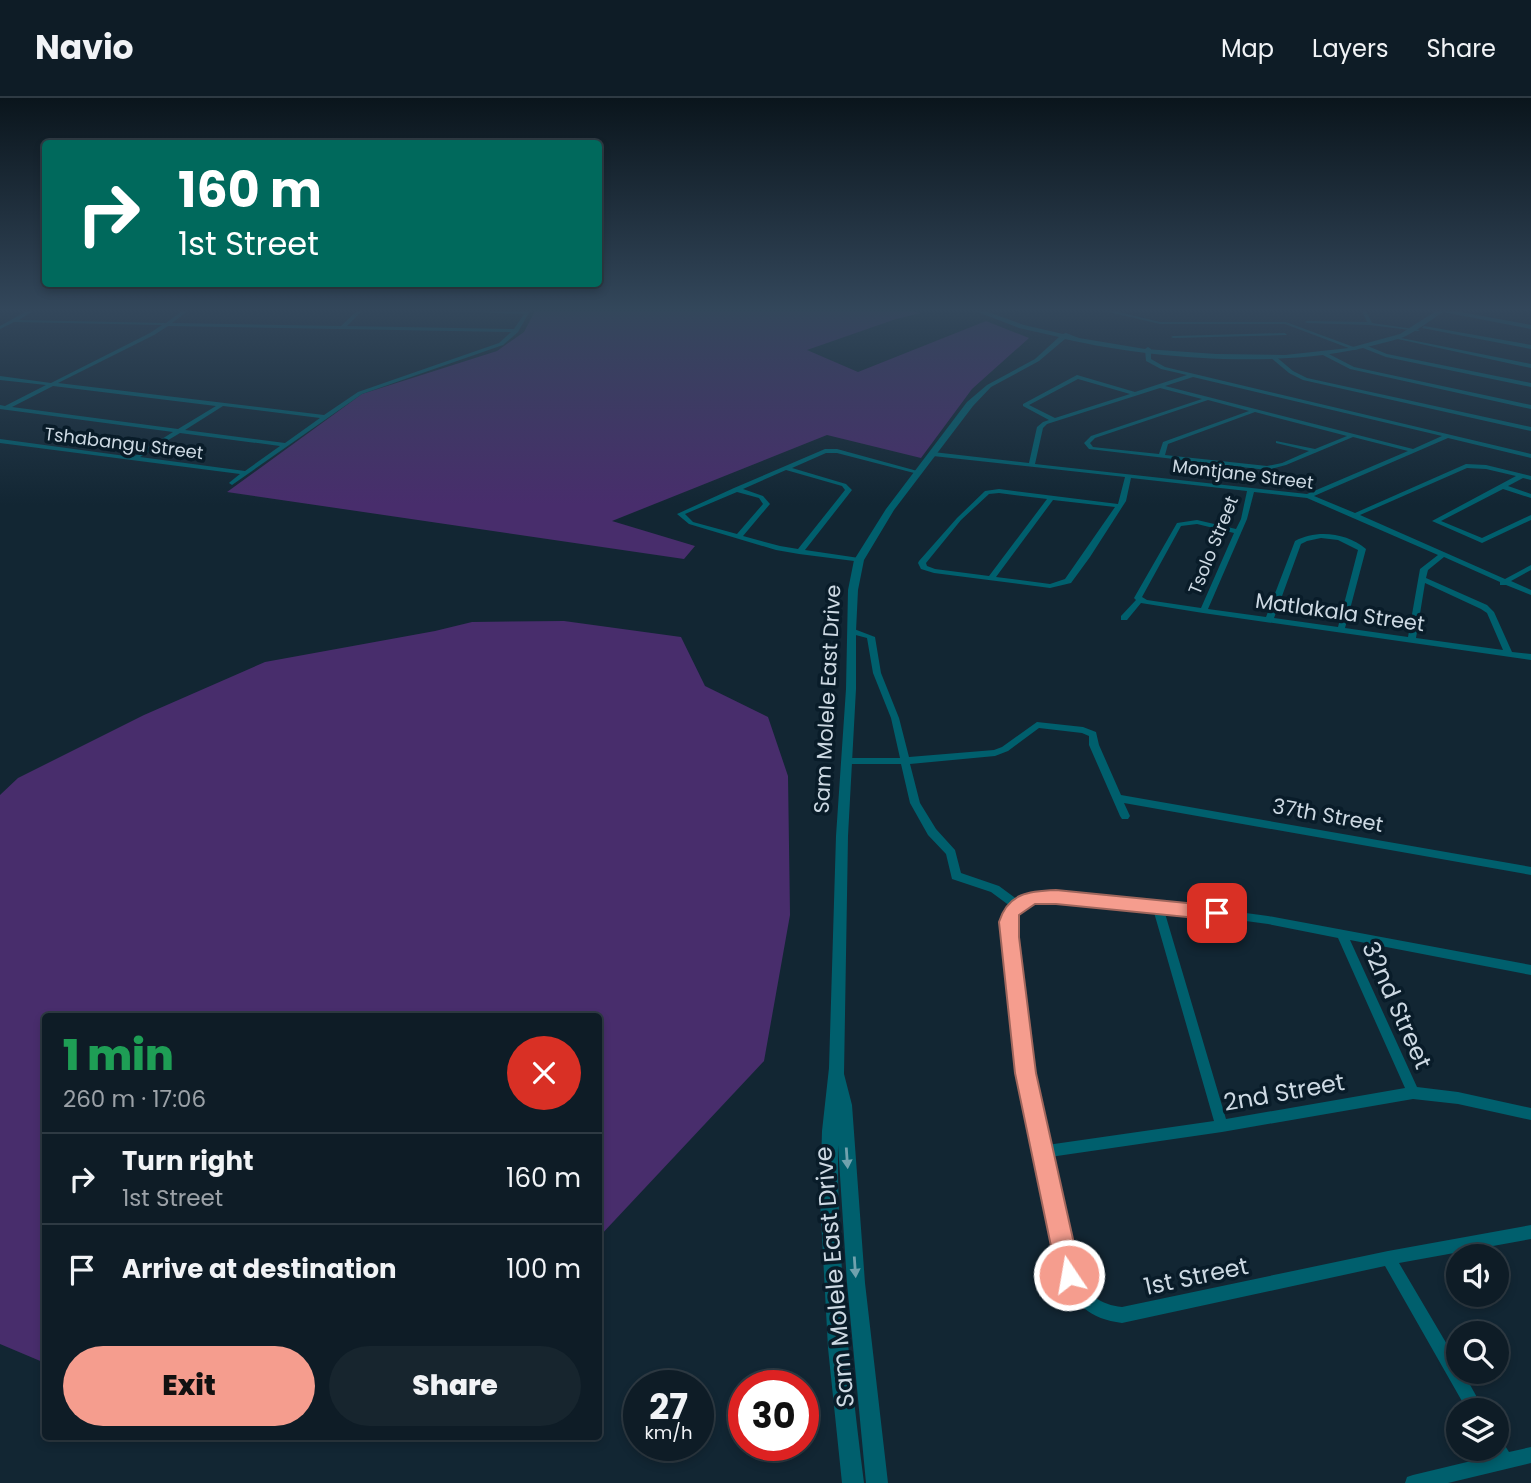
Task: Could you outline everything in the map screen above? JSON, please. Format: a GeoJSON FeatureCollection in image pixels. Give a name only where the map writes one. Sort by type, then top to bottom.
{"type":"FeatureCollection","features":[{"type":"Feature","properties":{"kind":"street"},"geometry":{"type":"LineString","coordinates":[[2,408],[69,376]]}},
{"type":"Feature","properties":{"kind":"street"},"geometry":{"type":"LineString","coordinates":[[232,483],[360,393],[413,376]]}},
{"type":"Feature","properties":{"kind":"street","name":"Sam Molele East Drive"},"geometry":{"type":"LineString","coordinates":[[852,1482],[838,1348],[829,1200],[830,1131],[837,1068],[853,590],[859,560],[871,537],[918,472],[981,393],[1007,376]]}},
{"type":"Feature","properties":{"kind":"street"},"geometry":{"type":"LineString","coordinates":[[1032,465],[1040,427],[1054,420],[1194,376],[1531,456]]}},
{"type":"Feature","properties":{"kind":"street"},"geometry":{"type":"LineString","coordinates":[[1298,376],[1531,429]]}},
{"type":"Feature","properties":{"kind":"street"},"geometry":{"type":"LineString","coordinates":[[1387,376],[1531,407]]}},
{"type":"Feature","properties":{"kind":"street"},"geometry":{"type":"LineString","coordinates":[[1486,376],[1531,385]]}},
{"type":"Feature","properties":{"kind":"street"},"geometry":{"type":"LineString","coordinates":[[1054,420],[1025,405],[1074,377],[1084,377],[1137,394]]}},
{"type":"Feature","properties":{"kind":"street"},"geometry":{"type":"LineString","coordinates":[[0,378],[324,417]]}},
{"type":"Feature","properties":{"kind":"street"},"geometry":{"type":"LineString","coordinates":[[1162,387],[1411,450]]}},
{"type":"Feature","properties":{"kind":"street"},"geometry":{"type":"LineString","coordinates":[[1207,399],[1087,441],[1088,445],[1096,449],[1267,468],[1353,435]]}},
{"type":"Feature","properties":{"kind":"street"},"geometry":{"type":"LineString","coordinates":[[134,459],[221,405]]}},
{"type":"Feature","properties":{"kind":"street"},"geometry":{"type":"LineString","coordinates":[[2,408],[285,444]]}},
{"type":"Feature","properties":{"kind":"street"},"geometry":{"type":"LineString","coordinates":[[1162,456],[1165,443],[1254,411]]}},
{"type":"Feature","properties":{"kind":"street"},"geometry":{"type":"LineString","coordinates":[[1308,496],[1448,436]]}},
{"type":"Feature","properties":{"kind":"street","name":"Tshabangu Street"},"geometry":{"type":"LineString","coordinates":[[0,441],[245,473]]}},
{"type":"Feature","properties":{"kind":"street"},"geometry":{"type":"LineString","coordinates":[[1278,442],[1317,451]]}},
{"type":"Feature","properties":{"kind":"street"},"geometry":{"type":"LineString","coordinates":[[859,560],[799,552],[738,537],[691,523],[680,514],[825,451],[918,472]]}},
{"type":"Feature","properties":{"kind":"street","name":"Montjane Street"},"geometry":{"type":"LineString","coordinates":[[933,454],[1308,496],[1531,593]]}},
{"type":"Feature","properties":{"kind":"street"},"geometry":{"type":"LineString","coordinates":[[1355,515],[1466,466],[1481,466],[1531,478]]}},
{"type":"Feature","properties":{"kind":"street"},"geometry":{"type":"LineString","coordinates":[[786,468],[844,485],[849,490],[799,552]]}},
{"type":"Feature","properties":{"kind":"street"},"geometry":{"type":"LineString","coordinates":[[1120,506],[999,491],[982,495],[924,558],[924,568],[1050,586],[1065,583],[1087,557],[1120,506],[1126,496],[1128,476]]}},
{"type":"Feature","properties":{"kind":"street"},"geometry":{"type":"LineString","coordinates":[[1522,476],[1435,521],[1473,539],[1484,541],[1531,517]]}},
{"type":"Feature","properties":{"kind":"street"},"geometry":{"type":"LineString","coordinates":[[1504,487],[1531,496]]}},
{"type":"Feature","properties":{"kind":"street"},"geometry":{"type":"LineString","coordinates":[[736,489],[761,497],[767,504],[738,537]]}},
{"type":"Feature","properties":{"kind":"street","name":"Tsolo Street"},"geometry":{"type":"LineString","coordinates":[[1203,611],[1238,532],[1251,490]]}},
{"type":"Feature","properties":{"kind":"street"},"geometry":{"type":"LineString","coordinates":[[990,578],[1051,498]]}},
{"type":"Feature","properties":{"kind":"street"},"geometry":{"type":"LineString","coordinates":[[1124,618],[1143,601],[1137,595],[1179,524],[1198,522],[1238,532]]}},
{"type":"Feature","properties":{"kind":"street"},"geometry":{"type":"LineString","coordinates":[[1269,620],[1298,543],[1311,537],[1341,539],[1354,543],[1362,550],[1341,630]]}},
{"type":"Feature","properties":{"kind":"street"},"geometry":{"type":"LineString","coordinates":[[1412,640],[1424,569],[1441,555]]}},
{"type":"Feature","properties":{"kind":"street"},"geometry":{"type":"LineString","coordinates":[[1503,583],[1531,567]]}},
{"type":"Feature","properties":{"kind":"street"},"geometry":{"type":"LineString","coordinates":[[1422,579],[1490,612],[1508,653]]}},
{"type":"Feature","properties":{"kind":"street","name":"Matlakala Street"},"geometry":{"type":"LineString","coordinates":[[1143,601],[1531,657]]}},
{"type":"Feature","properties":{"kind":"street"},"geometry":{"type":"LineString","coordinates":[[851,631],[871,637],[877,673],[895,718],[915,803],[932,832],[951,853],[956,876],[961,880],[995,889],[1017,905],[1032,898],[1043,897],[1157,905],[1268,920],[1531,970]]}},
{"type":"Feature","properties":{"kind":"street"},"geometry":{"type":"LineString","coordinates":[[846,761],[903,761],[995,753],[1006,749],[1041,724],[1083,730],[1093,734],[1094,745],[1125,816]]}},
{"type":"Feature","properties":{"kind":"street","name":"37th Street"},"geometry":{"type":"LineString","coordinates":[[1118,798],[1531,871]]}},
{"type":"Feature","properties":{"kind":"street","name":"1st Street"},"geometry":{"type":"LineString","coordinates":[[1017,905],[1008,922],[1026,1073],[1072,1283],[1080,1294],[1108,1314],[1122,1315],[1388,1258],[1531,1232]]}},
{"type":"Feature","properties":{"kind":"street"},"geometry":{"type":"LineString","coordinates":[[1157,905],[1222,1126]]}},
{"type":"Feature","properties":{"kind":"street","name":"32nd Street"},"geometry":{"type":"LineString","coordinates":[[1342,934],[1413,1093]]}},
{"type":"Feature","properties":{"kind":"street","name":"Sam Molele East Drive"},"geometry":{"type":"LineString","coordinates":[[837,1068],[844,1105],[856,1283],[877,1483]]}},
{"type":"Feature","properties":{"kind":"street","name":"2nd Street"},"geometry":{"type":"LineString","coordinates":[[1043,1152],[1222,1126],[1413,1093],[1458,1098],[1531,1114]]}},
{"type":"Feature","properties":{"kind":"street"},"geometry":{"type":"LineString","coordinates":[[1388,1258],[1469,1398]]}},
{"type":"Feature","properties":{"kind":"street"},"geometry":{"type":"LineString","coordinates":[[1509,1454],[1531,1455]]}},
{"type":"Feature","properties":{"kind":"street"},"geometry":{"type":"LineString","coordinates":[[1413,1483],[1479,1461]]}},
{"type":"Feature","properties":{"kind":"shaded area"},"geometry":{"type":"Polygon","coordinates":[[[420,376],[987,376],[972,389],[921,458],[827,435],[612,521],[695,546],[684,559],[227,492],[362,394],[420,376]]]}},
{"type":"Feature","properties":{"kind":"shaded area"},"geometry":{"type":"Polygon","coordinates":[[[564,621],[681,637],[705,686],[768,717],[788,776],[790,915],[764,1061],[602,1234],[602,1013],[42,1013],[42,1362],[0,1344],[0,795],[18,778],[144,715],[265,662],[472,622],[564,621]]]}},
{"type":"Feature","properties":{"kind":"route"},"geometry":{"type":"LineString","coordinates":[[1069,1275],[1026,1073],[1009,937],[1008,922],[1012,911],[1017,905],[1032,898],[1056,897],[1217,913]]}}]}
